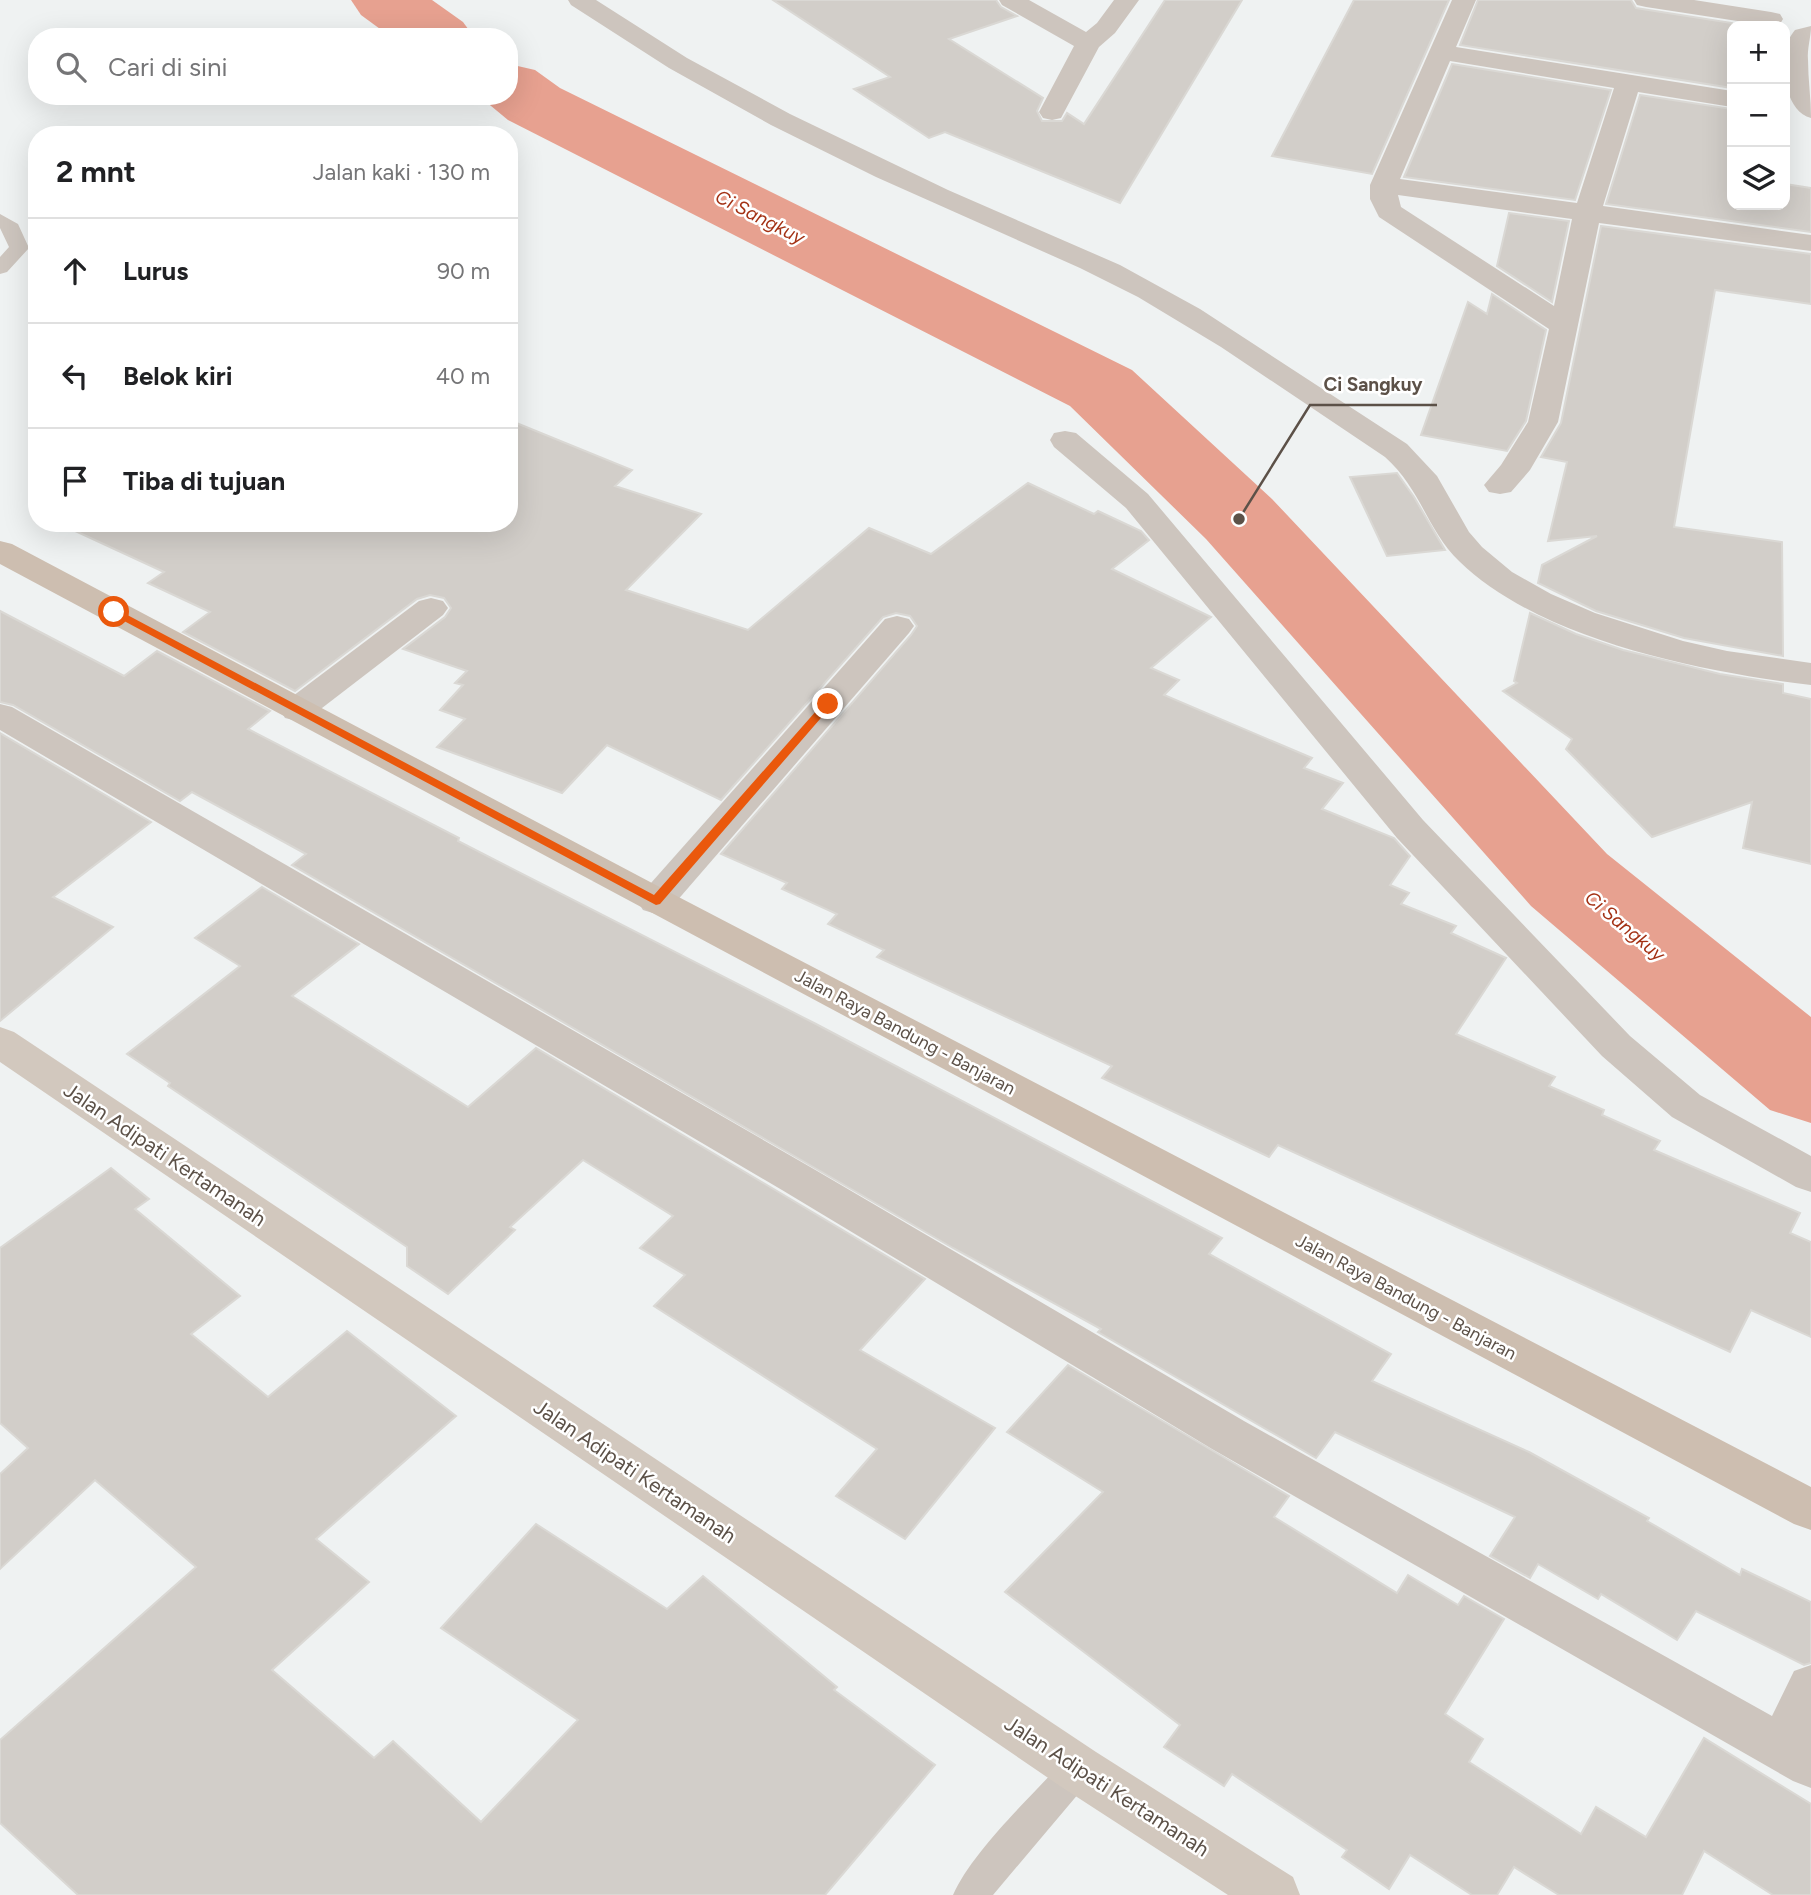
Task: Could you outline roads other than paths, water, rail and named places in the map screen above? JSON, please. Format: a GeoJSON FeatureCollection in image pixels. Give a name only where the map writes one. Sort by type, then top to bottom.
{"type":"FeatureCollection","features":[{"type":"Feature","properties":{"kind":"main road","name":"Jalan Raya Bandung - Banjaran"},"geometry":{"type":"LineString","coordinates":[[0,551],[656,901],[1811,1510]]}},
{"type":"Feature","properties":{"kind":"main road","name":"Jalan Adipati Kertamanah"},"geometry":{"type":"LineString","coordinates":[[0,1042],[1078,1769],[1274,1895]]}},
{"type":"Feature","properties":{"kind":"street"},"geometry":{"type":"LineString","coordinates":[[580,0],[615,25],[817,138],[993,220],[1091,260],[1189,314],[1370,432],[1408,460],[1431,486],[1452,534],[1469,553],[1507,584],[1581,619],[1654,643],[1735,665],[1811,674]]}},
{"type":"Feature","properties":{"kind":"street"},"geometry":{"type":"LineString","coordinates":[[1011,0],[1088,43]]}},
{"type":"Feature","properties":{"kind":"street"},"geometry":{"type":"LineString","coordinates":[[1052,112],[1088,43],[1106,28],[1127,0]]}},
{"type":"Feature","properties":{"kind":"street"},"geometry":{"type":"LineString","coordinates":[[1464,0],[1384,185],[1384,199],[1389,211],[1564,326]]}},
{"type":"Feature","properties":{"kind":"street"},"geometry":{"type":"LineString","coordinates":[[1646,0],[1771,19]]}},
{"type":"Feature","properties":{"kind":"street"},"geometry":{"type":"LineString","coordinates":[[1811,33],[1804,35],[1795,57],[1803,96],[1811,110]]}},
{"type":"Feature","properties":{"kind":"street"},"geometry":{"type":"LineString","coordinates":[[1441,52],[1727,98]]}},
{"type":"Feature","properties":{"kind":"street"},"geometry":{"type":"LineString","coordinates":[[1500,485],[1514,470],[1543,422],[1587,214],[1628,83]]}},
{"type":"Feature","properties":{"kind":"street"},"geometry":{"type":"LineString","coordinates":[[1384,185],[1811,243]]}},
{"type":"Feature","properties":{"kind":"street"},"geometry":{"type":"LineString","coordinates":[[1065,440],[1137,501],[1410,829],[1616,1046],[1686,1105],[1811,1176]]}},
{"type":"Feature","properties":{"kind":"street"},"geometry":{"type":"LineString","coordinates":[[297,710],[431,608]]}},
{"type":"Feature","properties":{"kind":"street"},"geometry":{"type":"LineString","coordinates":[[656,901],[897,626]]}},
{"type":"Feature","properties":{"kind":"street"},"geometry":{"type":"LineString","coordinates":[[0,715],[797,1179],[1228,1435],[1797,1756],[1811,1687]]}},
{"type":"Feature","properties":{"kind":"lane"},"geometry":{"type":"LineString","coordinates":[[0,220],[8,224],[15,234],[19,248],[0,268]]}},
{"type":"Feature","properties":{"kind":"lane"},"geometry":{"type":"LineString","coordinates":[[971,1895],[1000,1857],[1078,1769]]}},
{"type":"Feature","properties":{"kind":"waterway","name":"Ci Sangkuy"},"geometry":{"type":"LineString","coordinates":[[386,0],[425,28]]}},
{"type":"Feature","properties":{"kind":"waterway","name":"Ci Sangkuy"},"geometry":{"type":"LineString","coordinates":[[518,92],[534,104],[1101,388],[1239,519],[1569,880],[1811,1080]]}},
{"type":"Feature","properties":{"kind":"place","name":"Ci Sangkuy"},"geometry":{"type":"Point","coordinates":[1239,519]}}]}
